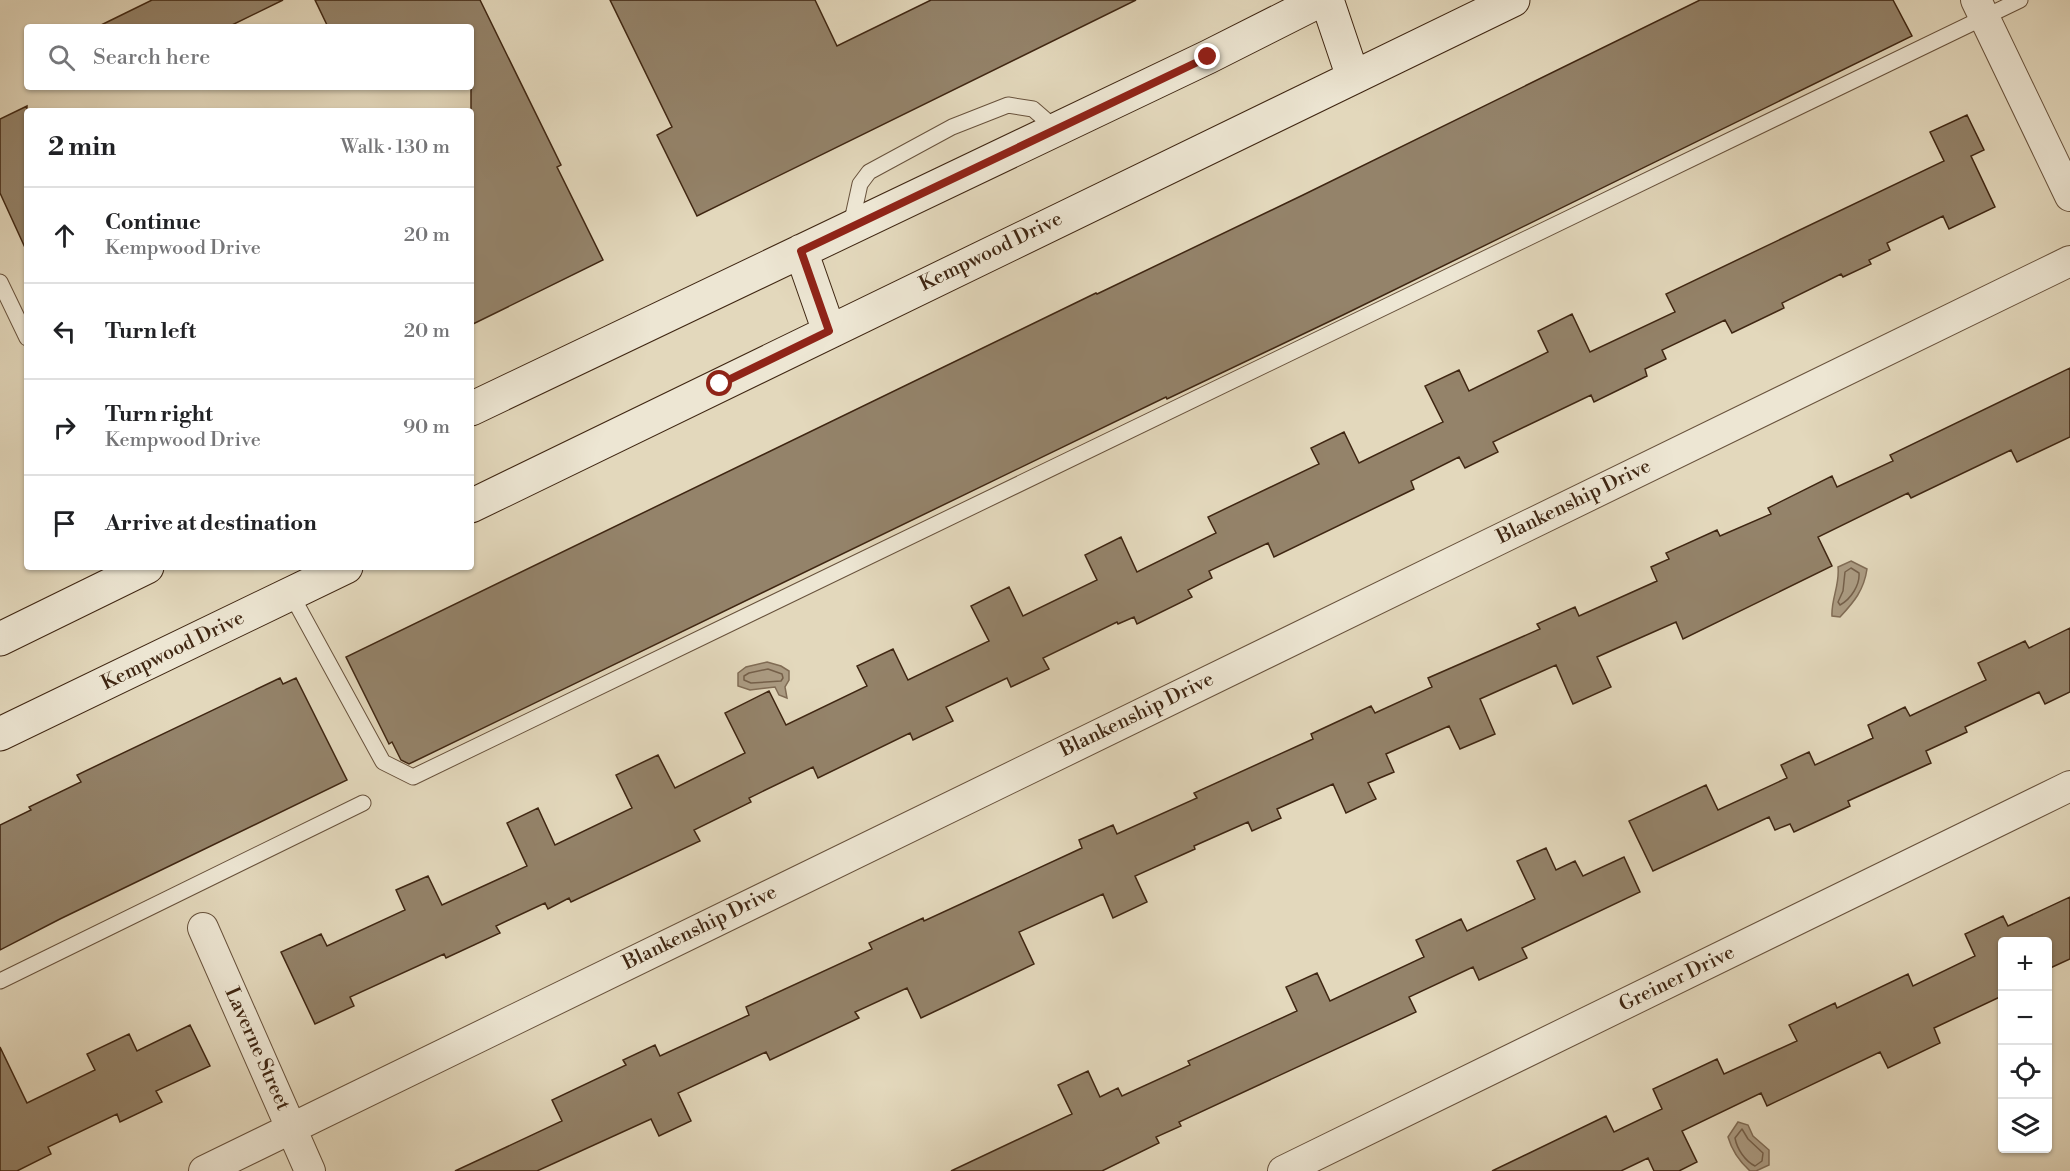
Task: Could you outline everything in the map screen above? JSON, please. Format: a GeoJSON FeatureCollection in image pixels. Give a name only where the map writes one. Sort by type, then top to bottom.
{"type":"FeatureCollection","features":[{"type":"Feature","properties":{"kind":"main road"},"geometry":{"type":"LineString","coordinates":[[474,408],[1322,0]]}},
{"type":"Feature","properties":{"kind":"main road"},"geometry":{"type":"LineString","coordinates":[[1327,0],[1353,77]]}},
{"type":"Feature","properties":{"kind":"main road","name":"Kempwood Drive"},"geometry":{"type":"LineString","coordinates":[[474,505],[1513,0]]}},
{"type":"Feature","properties":{"kind":"main road"},"geometry":{"type":"LineString","coordinates":[[801,251],[829,331]]}},
{"type":"Feature","properties":{"kind":"main road"},"geometry":{"type":"LineString","coordinates":[[0,639],[141,570]]}},
{"type":"Feature","properties":{"kind":"main road","name":"Kempwood Drive"},"geometry":{"type":"LineString","coordinates":[[0,734],[340,570]]}},
{"type":"Feature","properties":{"kind":"street"},"geometry":{"type":"LineString","coordinates":[[1981,9],[2070,196]]}},
{"type":"Feature","properties":{"kind":"street","name":"Blankenship Drive"},"geometry":{"type":"LineString","coordinates":[[204,1171],[2070,261]]}},
{"type":"Feature","properties":{"kind":"street","name":"Greiner Drive"},"geometry":{"type":"LineString","coordinates":[[1283,1171],[2070,786]]}},
{"type":"Feature","properties":{"kind":"street","name":"Laverne Street"},"geometry":{"type":"LineString","coordinates":[[203,928],[309,1171]]}},
{"type":"Feature","properties":{"kind":"lane"},"geometry":{"type":"LineString","coordinates":[[291,594],[382,762],[413,777],[1981,9],[2020,0]]}},
{"type":"Feature","properties":{"kind":"lane"},"geometry":{"type":"LineString","coordinates":[[851,227],[860,184],[869,172],[952,128],[1008,105],[1033,109],[1056,129]]}},
{"type":"Feature","properties":{"kind":"lane"},"geometry":{"type":"LineString","coordinates":[[0,282],[24,332]]}},
{"type":"Feature","properties":{"kind":"lane"},"geometry":{"type":"LineString","coordinates":[[0,981],[363,804]]}},
{"type":"Feature","properties":{"kind":"water"},"geometry":{"type":"Polygon","coordinates":[[[1851,561],[1867,569],[1861,589],[1840,617],[1832,616],[1838,567],[1851,561]]]}},
{"type":"Feature","properties":{"kind":"water"},"geometry":{"type":"Polygon","coordinates":[[[767,662],[789,671],[789,680],[785,687],[787,698],[779,695],[775,687],[750,690],[738,686],[738,673],[746,667],[767,662]]]}},
{"type":"Feature","properties":{"kind":"water"},"geometry":{"type":"Polygon","coordinates":[[[1738,1122],[1748,1125],[1753,1136],[1769,1150],[1769,1165],[1756,1171],[1750,1171],[1739,1160],[1728,1137],[1738,1122]]]}},
{"type":"Feature","properties":{"kind":"building"},"geometry":{"type":"Polygon","coordinates":[[[152,0],[283,0],[234,24],[103,24],[152,0]]]}},
{"type":"Feature","properties":{"kind":"building"},"geometry":{"type":"Polygon","coordinates":[[[315,0],[480,0],[561,165],[557,167],[603,260],[474,324],[474,108],[471,108],[471,90],[474,90],[474,24],[327,24],[315,0]]]}},
{"type":"Feature","properties":{"kind":"building"},"geometry":{"type":"Polygon","coordinates":[[[610,0],[815,0],[837,46],[931,0],[1136,0],[697,216],[657,135],[672,127],[610,0]]]}},
{"type":"Feature","properties":{"kind":"building"},"geometry":{"type":"Polygon","coordinates":[[[1700,0],[1893,0],[1912,36],[1343,315],[1167,399],[1166,397],[409,764],[401,760],[392,742],[389,744],[346,657],[1303,195],[1700,0]]]}},
{"type":"Feature","properties":{"kind":"building"},"geometry":{"type":"Polygon","coordinates":[[[27,106],[24,108],[24,245],[0,193],[0,119],[27,106]]]}},
{"type":"Feature","properties":{"kind":"building"},"geometry":{"type":"Polygon","coordinates":[[[1967,115],[1984,150],[1971,156],[1995,207],[1949,229],[1943,216],[1887,243],[1890,250],[1869,260],[1871,264],[1843,277],[1841,274],[1782,303],[1784,308],[1732,333],[1725,320],[1662,350],[1666,359],[1645,369],[1647,376],[1594,402],[1591,395],[1493,442],[1498,452],[1465,468],[1459,457],[1411,481],[1414,489],[1274,557],[1268,543],[1209,571],[1212,578],[1188,590],[1192,597],[1137,624],[1134,617],[1118,624],[1117,622],[1043,658],[1049,669],[1011,687],[1007,678],[946,707],[953,721],[913,740],[910,733],[818,778],[813,767],[749,798],[751,802],[694,830],[700,841],[571,902],[569,898],[548,909],[545,903],[496,926],[500,933],[446,958],[444,954],[350,997],[354,1006],[315,1024],[281,952],[321,934],[327,946],[405,910],[396,890],[428,876],[442,905],[527,866],[507,823],[538,808],[555,845],[632,808],[616,775],[658,755],[675,788],[745,753],[725,713],[769,691],[786,725],[867,686],[857,666],[893,649],[908,680],[989,641],[971,606],[1009,587],[1023,616],[1097,580],[1085,555],[1121,537],[1137,572],[1216,533],[1208,517],[1319,464],[1311,448],[1344,432],[1359,463],[1443,422],[1425,386],[1459,370],[1469,391],[1548,352],[1538,331],[1572,314],[1590,352],[1675,312],[1666,294],[1944,161],[1930,132],[1967,115]]]}},
{"type":"Feature","properties":{"kind":"building"},"geometry":{"type":"Polygon","coordinates":[[[2070,368],[2070,437],[2017,462],[2011,450],[1911,498],[1908,493],[1818,537],[1832,566],[1683,639],[1676,622],[1597,657],[1611,687],[1573,704],[1556,665],[1480,699],[1495,734],[1460,749],[1449,726],[1386,754],[1394,772],[1368,783],[1376,799],[1346,813],[1333,784],[1277,809],[1281,818],[1252,831],[1248,822],[1194,846],[1195,849],[1135,876],[1147,902],[1113,918],[1103,894],[1019,932],[1034,964],[961,999],[921,1018],[907,988],[855,1012],[859,1018],[770,1060],[766,1052],[678,1093],[691,1121],[659,1136],[651,1119],[537,1171],[455,1171],[562,1121],[552,1100],[626,1065],[623,1060],[655,1045],[660,1056],[749,1015],[746,1007],[872,949],[869,943],[923,918],[924,921],[1082,848],[1079,840],[1113,825],[1117,834],[1197,798],[1194,793],[1313,739],[1311,734],[1371,706],[1375,713],[1432,687],[1428,678],[1540,629],[1537,624],[1575,607],[1579,616],[1657,581],[1651,567],[1669,559],[1666,553],[1717,530],[1720,536],[1771,514],[1768,508],[1832,476],[1837,487],[1893,461],[1890,455],[2070,368]]]}},
{"type":"Feature","properties":{"kind":"building"},"geometry":{"type":"Polygon","coordinates":[[[2070,628],[2070,692],[2045,704],[2039,692],[1965,727],[1967,732],[1926,751],[1931,763],[1848,801],[1850,806],[1794,832],[1790,824],[1775,830],[1769,817],[1653,871],[1629,821],[1706,785],[1718,810],[1787,778],[1781,765],[1809,752],[1815,765],[1873,738],[1868,725],[1905,707],[1910,716],[1986,680],[1978,663],[2025,641],[2029,648],[2070,628]]]}},
{"type":"Feature","properties":{"kind":"building"},"geometry":{"type":"Polygon","coordinates":[[[280,678],[283,684],[296,678],[347,780],[0,950],[0,825],[31,810],[29,807],[81,782],[77,775],[280,678]]]}},
{"type":"Feature","properties":{"kind":"building"},"geometry":{"type":"Polygon","coordinates":[[[1546,848],[1556,870],[1575,861],[1583,876],[1624,857],[1640,892],[1522,948],[1527,958],[1479,980],[1473,967],[1409,997],[1416,1012],[1179,1122],[1181,1126],[1156,1137],[1159,1143],[1102,1171],[951,1171],[1072,1114],[1058,1085],[1088,1071],[1100,1097],[1118,1088],[1122,1096],[1190,1065],[1188,1061],[1297,1011],[1286,987],[1317,973],[1330,1001],[1424,957],[1416,940],[1461,919],[1467,931],[1535,899],[1517,861],[1546,848]]]}},
{"type":"Feature","properties":{"kind":"building"},"geometry":{"type":"Polygon","coordinates":[[[2070,897],[2070,959],[2052,967],[2052,937],[1998,937],[1998,998],[1934,1028],[1940,1043],[1888,1068],[1880,1052],[1767,1106],[1761,1093],[1682,1131],[1697,1162],[1679,1171],[1654,1171],[1648,1158],[1621,1171],[1492,1171],[1606,1116],[1614,1132],[1662,1109],[1653,1089],[1717,1059],[1724,1074],[1797,1041],[1789,1025],[1835,1003],[1837,1008],[1908,974],[1913,986],[1975,956],[1965,934],[2003,916],[2008,926],[2070,897]]]}},
{"type":"Feature","properties":{"kind":"building"},"geometry":{"type":"Polygon","coordinates":[[[190,1025],[210,1066],[156,1091],[162,1102],[120,1122],[117,1114],[48,1147],[51,1154],[17,1171],[0,1171],[0,1047],[27,1103],[95,1070],[87,1054],[129,1034],[137,1051],[190,1025]]]}},
{"type":"Feature","properties":{"kind":"route"},"geometry":{"type":"LineString","coordinates":[[720,384],[829,331],[801,251],[1208,57]]}}]}
